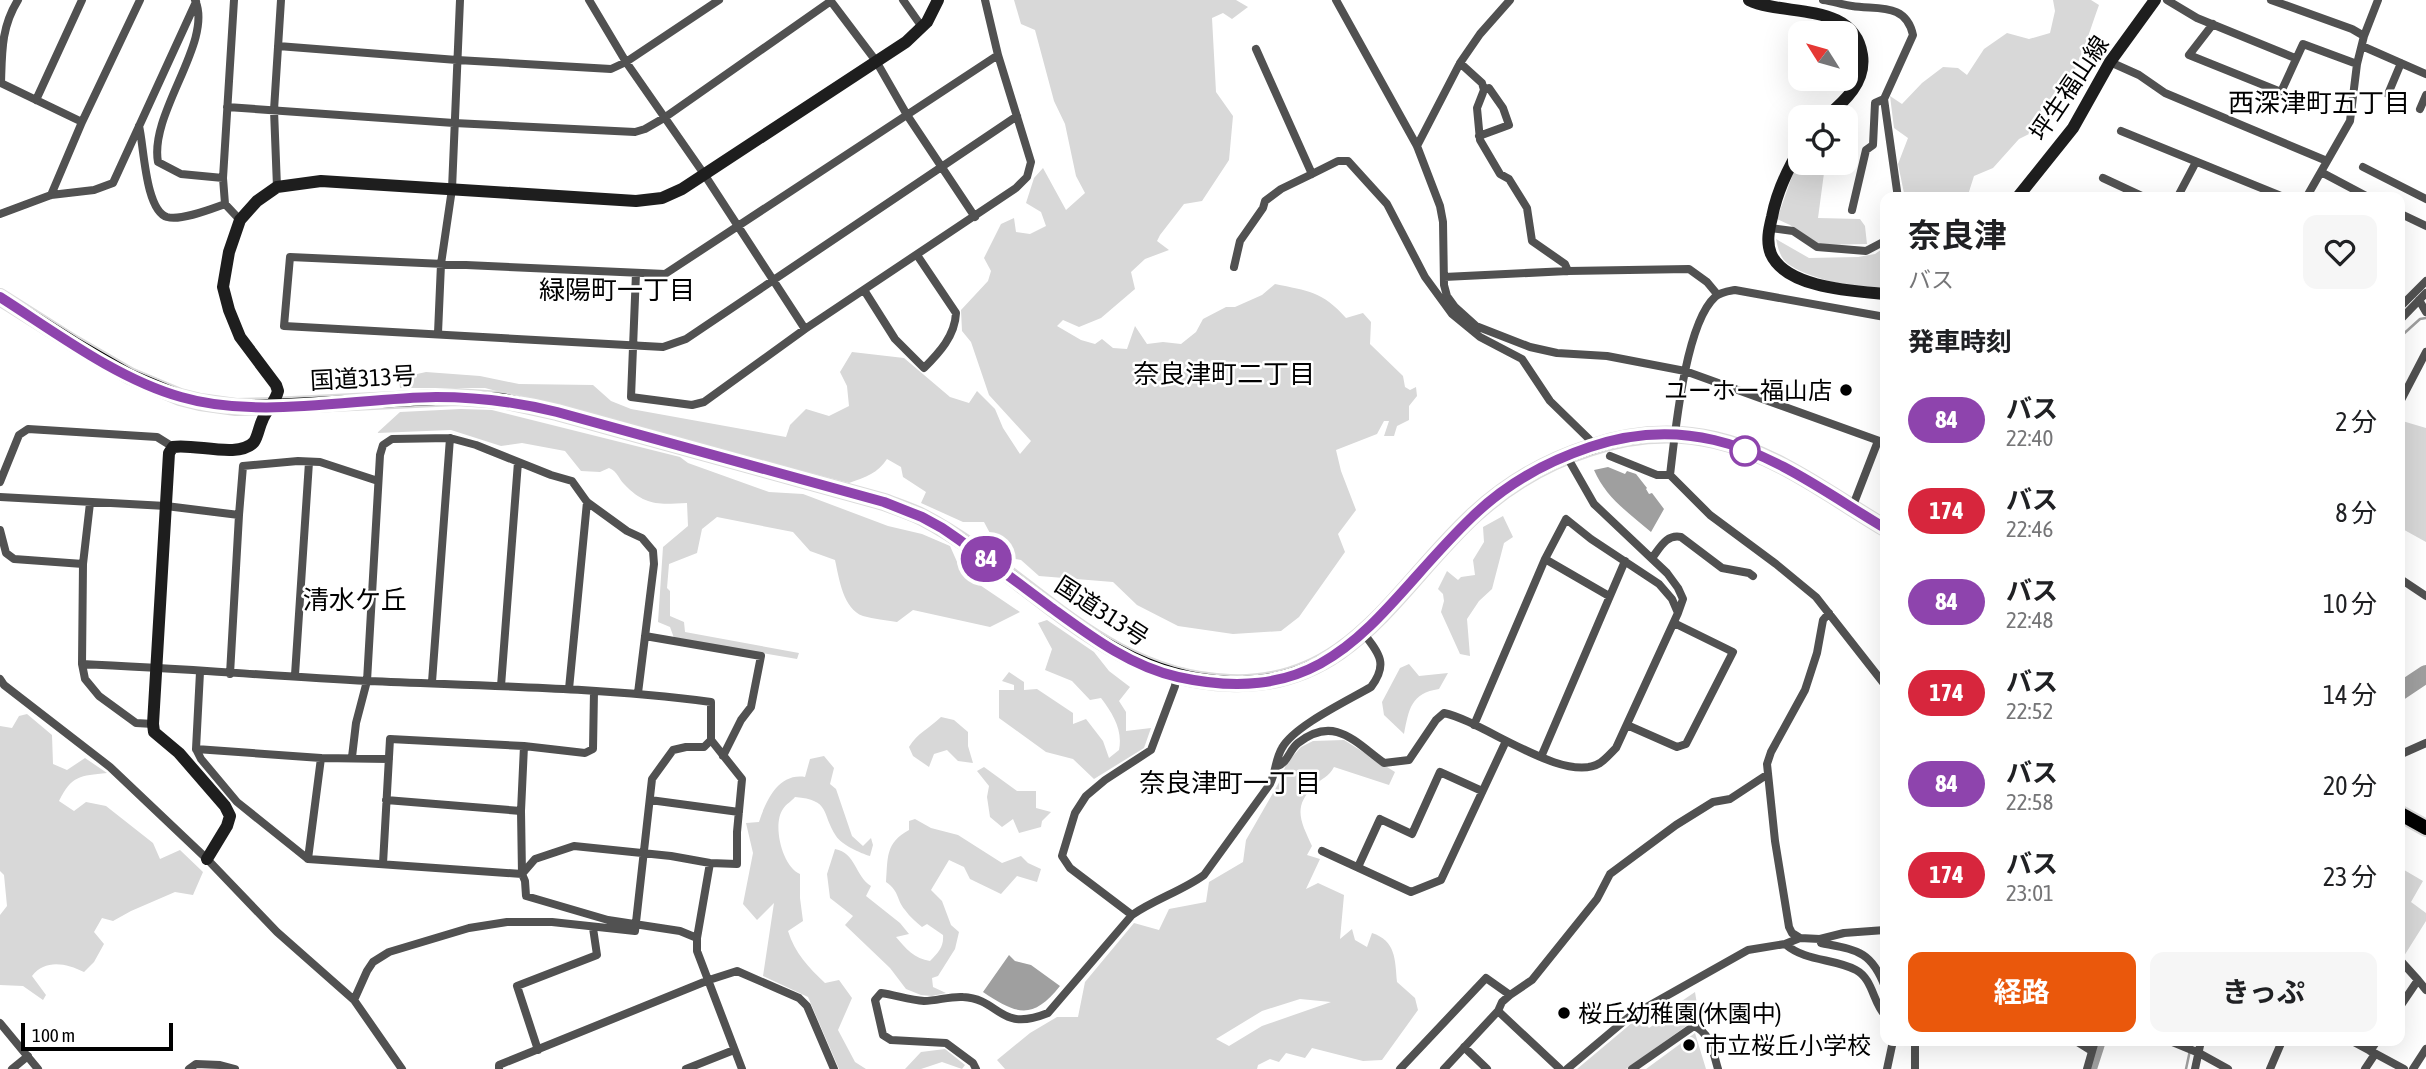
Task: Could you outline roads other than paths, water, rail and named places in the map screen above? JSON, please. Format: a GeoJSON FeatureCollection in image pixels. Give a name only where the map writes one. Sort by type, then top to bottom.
{"type":"FeatureCollection","features":[{"type":"Feature","properties":{"kind":"highway","name":"国道313号"},"geometry":{"type":"LineString","coordinates":[[0,297],[100,360],[159,389],[200,402],[236,407],[434,397],[502,400],[557,412],[884,502],[922,517],[951,535],[1100,643],[1150,668],[1176,677],[1233,684],[1280,679],[1323,662],[1364,634],[1473,517],[1522,477],[1566,455],[1626,436],[1675,434],[1716,440],[1758,456],[1807,480],[1880,525]]}},
{"type":"Feature","properties":{"kind":"highway"},"geometry":{"type":"LineString","coordinates":[[2405,816],[2426,828]]}},
{"type":"Feature","properties":{"kind":"street"},"geometry":{"type":"LineString","coordinates":[[18,0],[3,27],[1,83],[82,122]]}},
{"type":"Feature","properties":{"kind":"street"},"geometry":{"type":"LineString","coordinates":[[36,100],[82,0]]}},
{"type":"Feature","properties":{"kind":"street"},"geometry":{"type":"LineString","coordinates":[[51,195],[82,122],[140,0]]}},
{"type":"Feature","properties":{"kind":"street"},"geometry":{"type":"LineString","coordinates":[[234,0],[223,178],[225,204],[240,220]]}},
{"type":"Feature","properties":{"kind":"street"},"geometry":{"type":"LineString","coordinates":[[277,187],[274,110],[281,0]]}},
{"type":"Feature","properties":{"kind":"street"},"geometry":{"type":"LineString","coordinates":[[438,334],[441,264],[452,189],[460,0]]}},
{"type":"Feature","properties":{"kind":"street"},"geometry":{"type":"LineString","coordinates":[[589,0],[626,62],[704,174],[805,329]]}},
{"type":"Feature","properties":{"kind":"street"},"geometry":{"type":"LineString","coordinates":[[278,46],[611,69],[626,62],[719,0]]}},
{"type":"Feature","properties":{"kind":"street"},"geometry":{"type":"LineString","coordinates":[[903,0],[922,27]]}},
{"type":"Feature","properties":{"kind":"street"},"geometry":{"type":"LineString","coordinates":[[207,859],[230,816],[225,806],[179,753],[154,732],[153,724],[169,453],[173,447],[186,444],[231,450],[244,448],[255,441],[262,419],[278,391],[276,384],[240,337],[223,287],[229,252],[240,220],[257,201],[277,187],[321,181],[636,201],[662,198],[682,189],[906,42],[927,22],[938,0]]}},
{"type":"Feature","properties":{"kind":"street"},"geometry":{"type":"LineString","coordinates":[[636,273],[631,397],[692,405],[715,396],[805,329],[1016,188],[1027,177],[1031,162],[998,55],[985,0]]}},
{"type":"Feature","properties":{"kind":"street"},"geometry":{"type":"LineString","coordinates":[[1336,0],[1417,146],[1440,206],[1447,296],[1476,326],[1530,347],[1557,353],[1607,356],[1685,371],[1880,442]]}},
{"type":"Feature","properties":{"kind":"street"},"geometry":{"type":"LineString","coordinates":[[1417,146],[1460,63],[1480,34],[1510,0]]}},
{"type":"Feature","properties":{"kind":"street"},"geometry":{"type":"LineString","coordinates":[[1749,0],[1781,4],[1826,16],[1854,34],[1861,47],[1862,73],[1856,87],[1838,105]]}},
{"type":"Feature","properties":{"kind":"street"},"geometry":{"type":"LineString","coordinates":[[1823,0],[1850,6],[1888,9],[1906,18],[1910,25],[1913,35],[1884,99],[1897,192]]}},
{"type":"Feature","properties":{"kind":"street","name":"坪生福山線"},"geometry":{"type":"LineString","coordinates":[[2022,192],[2073,128],[2110,62],[2155,0]]}},
{"type":"Feature","properties":{"kind":"street"},"geometry":{"type":"LineString","coordinates":[[2167,0],[2213,24],[2295,58]]}},
{"type":"Feature","properties":{"kind":"street"},"geometry":{"type":"LineString","coordinates":[[2272,0],[2352,29],[2364,36]]}},
{"type":"Feature","properties":{"kind":"street"},"geometry":{"type":"LineString","coordinates":[[2309,192],[2350,121],[2357,64],[2378,0]]}},
{"type":"Feature","properties":{"kind":"street"},"geometry":{"type":"LineString","coordinates":[[196,1],[199,10],[198,29],[160,129],[158,162],[181,174],[223,178]]}},
{"type":"Feature","properties":{"kind":"street"},"geometry":{"type":"LineString","coordinates":[[0,214],[51,195],[94,190],[113,183],[196,1]]}},
{"type":"Feature","properties":{"kind":"street"},"geometry":{"type":"LineString","coordinates":[[227,107],[635,132],[664,118],[831,1],[876,61],[906,115],[975,217]]}},
{"type":"Feature","properties":{"kind":"street"},"geometry":{"type":"LineString","coordinates":[[2213,24],[2189,55],[2281,92],[2303,44],[2357,64]]}},
{"type":"Feature","properties":{"kind":"street"},"geometry":{"type":"LineString","coordinates":[[2362,46],[2426,74]]}},
{"type":"Feature","properties":{"kind":"street"},"geometry":{"type":"LineString","coordinates":[[1256,50],[1312,174]]}},
{"type":"Feature","properties":{"kind":"street"},"geometry":{"type":"LineString","coordinates":[[998,55],[665,274],[290,257],[284,326],[633,345],[663,346],[686,340],[1017,116]]}},
{"type":"Feature","properties":{"kind":"street"},"geometry":{"type":"LineString","coordinates":[[2110,62],[2139,75],[2165,93],[2328,161]]}},
{"type":"Feature","properties":{"kind":"street"},"geometry":{"type":"LineString","coordinates":[[1460,63],[1482,83],[1484,90],[1477,108],[1479,136],[1500,174],[1509,179],[1527,208],[1532,241],[1565,264],[1568,271]]}},
{"type":"Feature","properties":{"kind":"street"},"geometry":{"type":"LineString","coordinates":[[2388,94],[2401,63]]}},
{"type":"Feature","properties":{"kind":"street"},"geometry":{"type":"LineString","coordinates":[[1479,136],[1509,125],[1503,108],[1489,88],[1484,90]]}},
{"type":"Feature","properties":{"kind":"street"},"geometry":{"type":"LineString","coordinates":[[2420,109],[2426,95]]}},
{"type":"Feature","properties":{"kind":"street"},"geometry":{"type":"LineString","coordinates":[[1852,210],[1866,149],[1872,145],[1875,103],[1884,99]]}},
{"type":"Feature","properties":{"kind":"street"},"geometry":{"type":"LineString","coordinates":[[139,126],[145,176],[159,212],[168,218],[194,214],[225,204]]}},
{"type":"Feature","properties":{"kind":"street"},"geometry":{"type":"LineString","coordinates":[[2121,131],[2271,192]]}},
{"type":"Feature","properties":{"kind":"street"},"geometry":{"type":"LineString","coordinates":[[1234,267],[1240,241],[1265,201],[1281,189],[1312,174],[1339,161],[1348,161],[1387,204],[1425,277],[1451,314],[1480,337],[1522,359],[1550,401],[1589,439]]}},
{"type":"Feature","properties":{"kind":"street"},"geometry":{"type":"LineString","coordinates":[[2180,192],[2196,162]]}},
{"type":"Feature","properties":{"kind":"street"},"geometry":{"type":"LineString","coordinates":[[2363,167],[2426,200]]}},
{"type":"Feature","properties":{"kind":"street"},"geometry":{"type":"LineString","coordinates":[[1788,172],[1775,198],[1768,241],[1772,255],[1780,266],[1813,283],[1855,292],[1880,294]]}},
{"type":"Feature","properties":{"kind":"street"},"geometry":{"type":"LineString","coordinates":[[2321,172],[2359,192]]}},
{"type":"Feature","properties":{"kind":"street"},"geometry":{"type":"LineString","coordinates":[[2103,178],[2133,192]]}},
{"type":"Feature","properties":{"kind":"street"},"geometry":{"type":"LineString","coordinates":[[2405,216],[2426,226]]}},
{"type":"Feature","properties":{"kind":"street"},"geometry":{"type":"LineString","coordinates":[[1770,228],[1793,232],[1817,247],[1866,251],[1880,244]]}},
{"type":"Feature","properties":{"kind":"street"},"geometry":{"type":"LineString","coordinates":[[864,290],[895,339],[924,368],[945,343],[956,321],[956,313],[916,256]]}},
{"type":"Feature","properties":{"kind":"street"},"geometry":{"type":"LineString","coordinates":[[1444,277],[1689,269],[1707,282],[1717,294]]}},
{"type":"Feature","properties":{"kind":"street"},"geometry":{"type":"LineString","coordinates":[[2405,302],[2426,281]]}},
{"type":"Feature","properties":{"kind":"street"},"geometry":{"type":"LineString","coordinates":[[1670,475],[1690,345],[1708,304],[1717,294],[1735,290],[1880,316]]}},
{"type":"Feature","properties":{"kind":"street"},"geometry":{"type":"LineString","coordinates":[[2423,297],[2426,311]]}},
{"type":"Feature","properties":{"kind":"street"},"geometry":{"type":"LineString","coordinates":[[2405,315],[2423,297]]}},
{"type":"Feature","properties":{"kind":"street"},"geometry":{"type":"LineString","coordinates":[[2405,392],[2426,352]]}},
{"type":"Feature","properties":{"kind":"street"},"geometry":{"type":"LineString","coordinates":[[0,482],[19,435],[28,429],[157,437],[173,447]]}},
{"type":"Feature","properties":{"kind":"street"},"geometry":{"type":"LineString","coordinates":[[432,682],[450,438]]}},
{"type":"Feature","properties":{"kind":"street"},"geometry":{"type":"LineString","coordinates":[[352,757],[356,723],[367,681],[378,481],[383,444],[392,439],[450,438],[572,481],[587,502],[627,531],[642,538],[653,551],[654,564],[638,692]]}},
{"type":"Feature","properties":{"kind":"street"},"geometry":{"type":"LineString","coordinates":[[1852,508],[1880,444]]}},
{"type":"Feature","properties":{"kind":"street"},"geometry":{"type":"LineString","coordinates":[[1276,767],[1282,765],[1296,744],[1327,730],[1341,731],[1384,763],[1409,760],[1436,720],[1444,713],[1563,766],[1580,768],[1600,763],[1616,748],[1683,599],[1678,588],[1652,558],[1594,504],[1566,455]]}},
{"type":"Feature","properties":{"kind":"street"},"geometry":{"type":"LineString","coordinates":[[1610,456],[1657,475],[1670,475],[1710,515],[1816,597],[1880,679]]}},
{"type":"Feature","properties":{"kind":"street"},"geometry":{"type":"LineString","coordinates":[[230,674],[243,466],[298,461],[320,462],[378,481]]}},
{"type":"Feature","properties":{"kind":"street"},"geometry":{"type":"LineString","coordinates":[[501,686],[518,462]]}},
{"type":"Feature","properties":{"kind":"street"},"geometry":{"type":"LineString","coordinates":[[295,675],[309,463]]}},
{"type":"Feature","properties":{"kind":"street"},"geometry":{"type":"LineString","coordinates":[[0,497],[166,506],[239,515]]}},
{"type":"Feature","properties":{"kind":"street"},"geometry":{"type":"LineString","coordinates":[[569,690],[587,502]]}},
{"type":"Feature","properties":{"kind":"street"},"geometry":{"type":"LineString","coordinates":[[90,503],[83,564],[82,664],[85,679],[99,696],[136,723],[153,724]]}},
{"type":"Feature","properties":{"kind":"street"},"geometry":{"type":"LineString","coordinates":[[1474,725],[1545,559],[1566,519],[1659,584],[1672,599],[1678,613]]}},
{"type":"Feature","properties":{"kind":"street"},"geometry":{"type":"LineString","coordinates":[[0,530],[6,554],[14,559],[83,564]]}},
{"type":"Feature","properties":{"kind":"street"},"geometry":{"type":"LineString","coordinates":[[1652,558],[1669,537],[1681,537],[1722,568],[1753,576]]}},
{"type":"Feature","properties":{"kind":"street"},"geometry":{"type":"LineString","coordinates":[[1545,559],[1609,596]]}},
{"type":"Feature","properties":{"kind":"street"},"geometry":{"type":"LineString","coordinates":[[1541,757],[1625,561]]}},
{"type":"Feature","properties":{"kind":"street"},"geometry":{"type":"LineString","coordinates":[[2405,582],[2426,596]]}},
{"type":"Feature","properties":{"kind":"street"},"geometry":{"type":"LineString","coordinates":[[1800,938],[1792,933],[1789,927],[1775,841],[1767,764],[1805,690],[1817,653],[1823,620],[1829,613]]}},
{"type":"Feature","properties":{"kind":"street"},"geometry":{"type":"LineString","coordinates":[[1627,725],[1677,747],[1686,744],[1733,652],[1674,623]]}},
{"type":"Feature","properties":{"kind":"street"},"geometry":{"type":"LineString","coordinates":[[976,1069],[973,1063],[946,1043],[891,1040],[883,1035],[875,1000],[881,993],[925,1001],[961,997],[979,1000],[994,1011],[1017,1021],[1048,1013],[1132,915],[1204,875],[1270,784],[1277,758],[1289,738],[1371,687],[1380,676],[1382,666],[1375,647],[1364,634]]}},
{"type":"Feature","properties":{"kind":"street"},"geometry":{"type":"LineString","coordinates":[[645,636],[761,656],[751,707],[741,720],[723,756]]}},
{"type":"Feature","properties":{"kind":"street"},"geometry":{"type":"LineString","coordinates":[[82,664],[367,681],[638,692],[711,702],[710,740],[704,747],[673,750],[652,779],[635,931],[552,922],[507,922],[469,928],[389,951],[373,962],[354,1000]]}},
{"type":"Feature","properties":{"kind":"street"},"geometry":{"type":"LineString","coordinates":[[200,672],[196,749],[201,759],[237,802],[308,859],[522,874]]}},
{"type":"Feature","properties":{"kind":"street"},"geometry":{"type":"LineString","coordinates":[[1132,915],[1070,868],[1062,856],[1075,813],[1086,796],[1151,750],[1176,677]]}},
{"type":"Feature","properties":{"kind":"street"},"geometry":{"type":"LineString","coordinates":[[0,679],[4,685],[110,767],[207,859],[277,932],[354,1000],[402,1069]]}},
{"type":"Feature","properties":{"kind":"street"},"geometry":{"type":"LineString","coordinates":[[383,864],[390,739],[524,746],[585,753],[593,749],[594,691]]}},
{"type":"Feature","properties":{"kind":"street"},"geometry":{"type":"LineString","coordinates":[[522,874],[535,859],[574,846],[737,864],[742,779],[710,740]]}},
{"type":"Feature","properties":{"kind":"street"},"geometry":{"type":"LineString","coordinates":[[1322,851],[1411,892],[1441,880],[1506,740]]}},
{"type":"Feature","properties":{"kind":"street"},"geometry":{"type":"LineString","coordinates":[[2405,752],[2426,743]]}},
{"type":"Feature","properties":{"kind":"street"},"geometry":{"type":"LineString","coordinates":[[524,746],[521,811],[522,874],[526,896],[607,920],[680,931],[697,939]]}},
{"type":"Feature","properties":{"kind":"street"},"geometry":{"type":"LineString","coordinates":[[196,749],[321,758],[389,759]]}},
{"type":"Feature","properties":{"kind":"street"},"geometry":{"type":"LineString","coordinates":[[308,859],[321,758]]}},
{"type":"Feature","properties":{"kind":"street"},"geometry":{"type":"LineString","coordinates":[[1358,867],[1380,819],[1412,834],[1440,772],[1482,791]]}},
{"type":"Feature","properties":{"kind":"street"},"geometry":{"type":"LineString","coordinates":[[1444,1069],[1498,1011],[1502,1002],[1532,980],[1597,899],[1610,874],[1676,825],[1713,802],[1730,799],[1768,774]]}},
{"type":"Feature","properties":{"kind":"street"},"geometry":{"type":"LineString","coordinates":[[386,800],[521,811]]}},
{"type":"Feature","properties":{"kind":"street"},"geometry":{"type":"LineString","coordinates":[[650,800],[739,812]]}},
{"type":"Feature","properties":{"kind":"street"},"geometry":{"type":"LineString","coordinates":[[710,863],[697,951],[742,1069]]}},
{"type":"Feature","properties":{"kind":"street"},"geometry":{"type":"LineString","coordinates":[[538,1050],[517,986],[597,955],[593,928]]}},
{"type":"Feature","properties":{"kind":"street"},"geometry":{"type":"LineString","coordinates":[[1567,1069],[1629,1017],[1748,950],[1785,944],[1800,938],[1820,939],[1844,933],[1880,930]]}},
{"type":"Feature","properties":{"kind":"street"},"geometry":{"type":"LineString","coordinates":[[1820,939],[1821,943],[1861,951],[1871,961],[1880,978]]}},
{"type":"Feature","properties":{"kind":"street"},"geometry":{"type":"LineString","coordinates":[[1785,944],[1811,959],[1857,970],[1866,978],[1880,1005]]}},
{"type":"Feature","properties":{"kind":"street"},"geometry":{"type":"LineString","coordinates":[[2405,965],[2426,990]]}},
{"type":"Feature","properties":{"kind":"street"},"geometry":{"type":"LineString","coordinates":[[499,1069],[499,1065],[737,971],[799,998],[807,1006],[834,1069]]}},
{"type":"Feature","properties":{"kind":"street"},"geometry":{"type":"LineString","coordinates":[[1400,1069],[1486,978],[1510,995]]}},
{"type":"Feature","properties":{"kind":"street"},"geometry":{"type":"LineString","coordinates":[[2405,999],[2418,980]]}},
{"type":"Feature","properties":{"kind":"street"},"geometry":{"type":"LineString","coordinates":[[1498,1011],[1560,1069]]}},
{"type":"Feature","properties":{"kind":"street"},"geometry":{"type":"LineString","coordinates":[[0,1023],[38,1069]]}},
{"type":"Feature","properties":{"kind":"street"},"geometry":{"type":"LineString","coordinates":[[1632,1069],[1694,1026],[1707,1036],[1718,1069]]}},
{"type":"Feature","properties":{"kind":"street"},"geometry":{"type":"LineString","coordinates":[[1887,1069],[1892,1046]]}},
{"type":"Feature","properties":{"kind":"street"},"geometry":{"type":"LineString","coordinates":[[1915,1046],[1915,1069]]}},
{"type":"Feature","properties":{"kind":"street"},"geometry":{"type":"LineString","coordinates":[[2084,1046],[2092,1051]]}},
{"type":"Feature","properties":{"kind":"street"},"geometry":{"type":"LineString","coordinates":[[2087,1069],[2094,1046]]}},
{"type":"Feature","properties":{"kind":"street"},"geometry":{"type":"LineString","coordinates":[[2184,1046],[2228,1069]]}},
{"type":"Feature","properties":{"kind":"street"},"geometry":{"type":"LineString","coordinates":[[2195,1069],[2199,1046]]}},
{"type":"Feature","properties":{"kind":"street"},"geometry":{"type":"LineString","coordinates":[[2270,1069],[2280,1046]]}},
{"type":"Feature","properties":{"kind":"street"},"geometry":{"type":"LineString","coordinates":[[2362,1046],[2398,1068]]}},
{"type":"Feature","properties":{"kind":"street"},"geometry":{"type":"LineString","coordinates":[[2365,1069],[2375,1046]]}},
{"type":"Feature","properties":{"kind":"street"},"geometry":{"type":"LineString","coordinates":[[1464,1047],[1488,1069]]}},
{"type":"Feature","properties":{"kind":"street"},"geometry":{"type":"LineString","coordinates":[[2413,1069],[2426,1049]]}},
{"type":"Feature","properties":{"kind":"street"},"geometry":{"type":"LineString","coordinates":[[686,1069],[734,1050]]}},
{"type":"Feature","properties":{"kind":"street"},"geometry":{"type":"LineString","coordinates":[[12,1069],[28,1056]]}},
{"type":"Feature","properties":{"kind":"street"},"geometry":{"type":"LineString","coordinates":[[189,1069],[196,1064],[235,1069]]}},
{"type":"Feature","properties":{"kind":"waterway"},"geometry":{"type":"LineString","coordinates":[[2405,333],[2420,319],[2426,318]]}},
{"type":"Feature","properties":{"kind":"waterway"},"geometry":{"type":"LineString","coordinates":[[2405,688],[2426,674]]}},
{"type":"Feature","properties":{"kind":"waterway"},"geometry":{"type":"LineString","coordinates":[[2092,1069],[2099,1046]]}},
{"type":"Feature","properties":{"kind":"waterway"},"geometry":{"type":"LineString","coordinates":[[2186,1069],[2191,1046]]}},
{"type":"Feature","properties":{"kind":"place","name":"ユーホー福山店"},"geometry":{"type":"Point","coordinates":[1846,390]}},
{"type":"Feature","properties":{"kind":"place","name":"桜丘幼稚園(休園中)"},"geometry":{"type":"Point","coordinates":[1564,1013]}},
{"type":"Feature","properties":{"kind":"place","name":"市立桜丘小学校"},"geometry":{"type":"Point","coordinates":[1689,1045]}},
{"type":"Feature","properties":{"kind":"district","name":"西深津町五丁目"},"geometry":{"type":"Point","coordinates":[2319,103]}},
{"type":"Feature","properties":{"kind":"district","name":"緑陽町一丁目"},"geometry":{"type":"Point","coordinates":[617,290]}},
{"type":"Feature","properties":{"kind":"district","name":"奈良津町二丁目"},"geometry":{"type":"Point","coordinates":[1224,374]}},
{"type":"Feature","properties":{"kind":"district","name":"清水ケ丘"},"geometry":{"type":"Point","coordinates":[355,600]}},
{"type":"Feature","properties":{"kind":"district","name":"奈良津町一丁目"},"geometry":{"type":"Point","coordinates":[1230,783]}}]}
